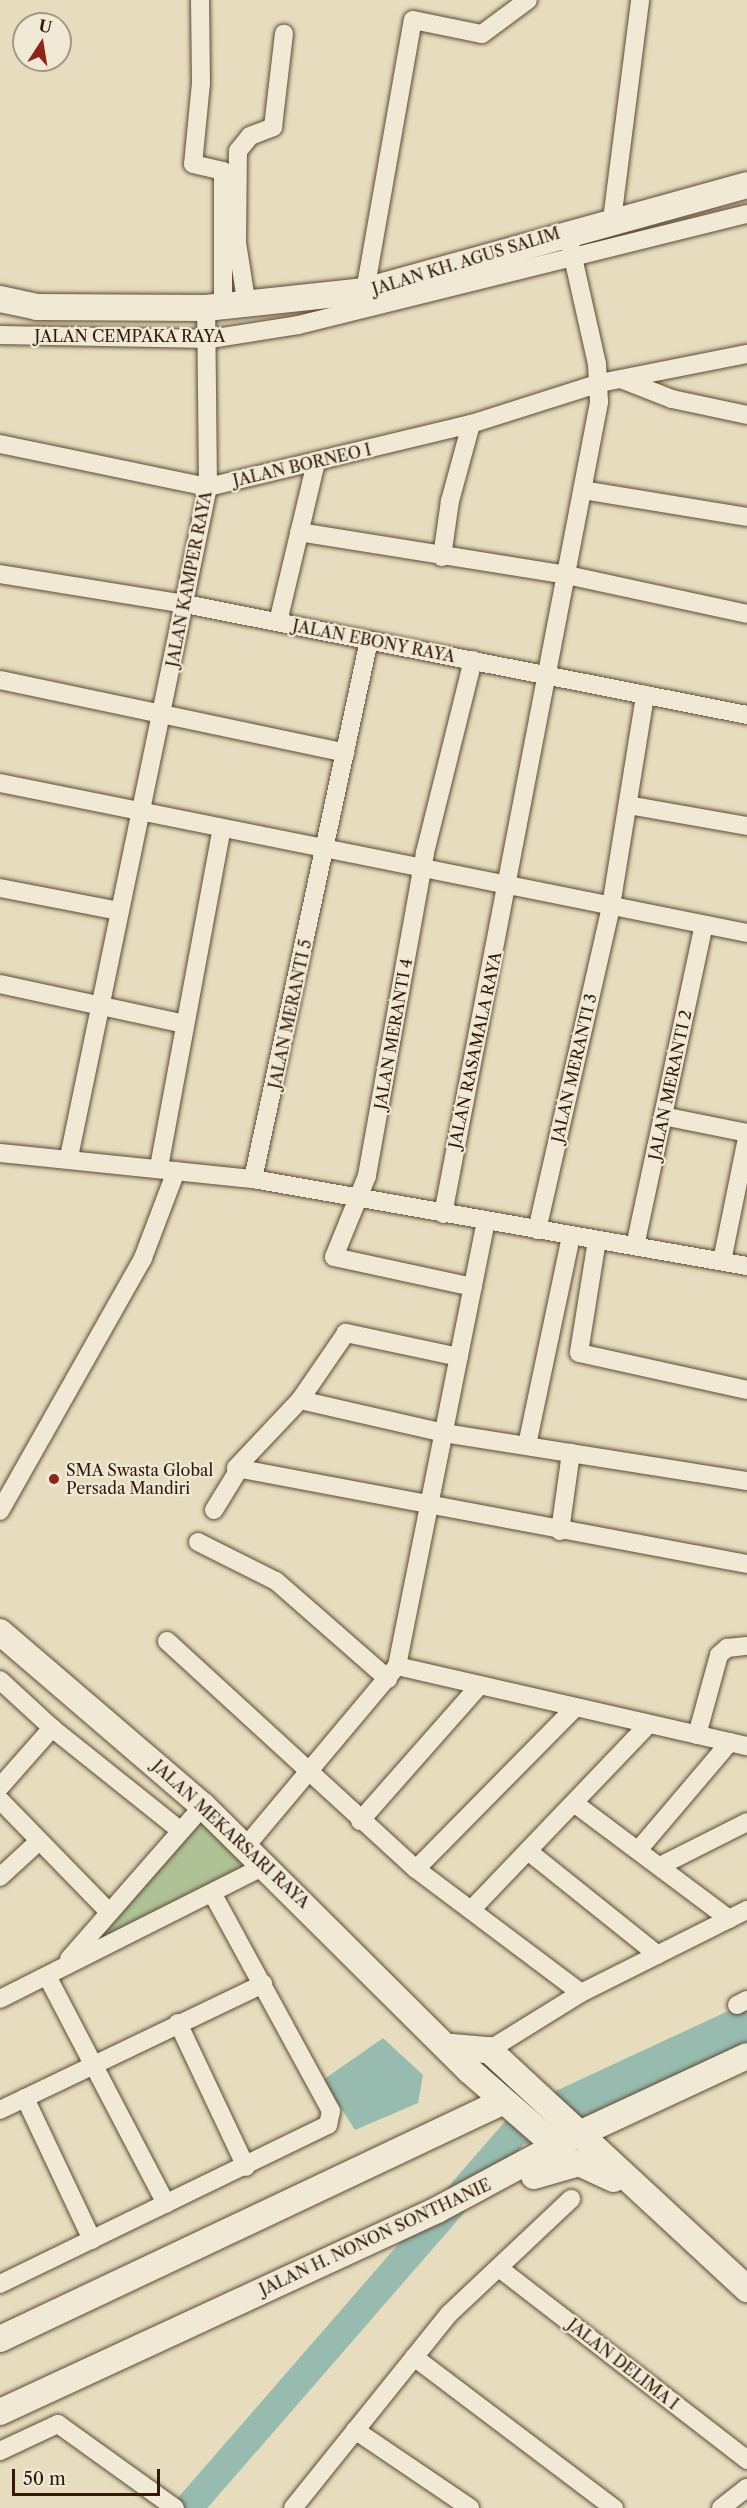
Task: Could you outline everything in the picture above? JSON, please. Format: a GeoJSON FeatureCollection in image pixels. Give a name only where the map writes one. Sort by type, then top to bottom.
{"type":"FeatureCollection","features":[{"type":"Feature","properties":{"kind":"street"},"geometry":{"type":"LineString","coordinates":[[200,0],[201,84],[193,164],[223,171],[225,307]]}},
{"type":"Feature","properties":{"kind":"street"},"geometry":{"type":"LineString","coordinates":[[365,291],[413,20],[482,34],[528,0]]}},
{"type":"Feature","properties":{"kind":"street"},"geometry":{"type":"LineString","coordinates":[[612,220],[640,0]]}},
{"type":"Feature","properties":{"kind":"street","name":"JALAN KAMPER RAYA"},"geometry":{"type":"LineString","coordinates":[[69,1157],[98,1005],[144,812],[208,487],[210,339],[225,307],[237,243],[238,151],[250,136],[273,127],[284,34]]}},
{"type":"Feature","properties":{"kind":"street","name":"JALAN KH. AGUS SALIM"},"geometry":{"type":"LineString","coordinates":[[0,299],[37,307],[225,307],[365,291],[567,231],[746,182]]}},
{"type":"Feature","properties":{"kind":"street","name":"JALAN CEMPAKA RAYA"},"geometry":{"type":"LineString","coordinates":[[0,335],[210,339],[386,306],[747,214]]}},
{"type":"Feature","properties":{"kind":"street"},"geometry":{"type":"LineString","coordinates":[[567,231],[575,258],[600,383]]}},
{"type":"Feature","properties":{"kind":"street","name":"JALAN BORNEO I"},"geometry":{"type":"LineString","coordinates":[[0,444],[208,487],[471,424],[600,383],[747,354]]}},
{"type":"Feature","properties":{"kind":"street"},"geometry":{"type":"LineString","coordinates":[[621,379],[672,399],[747,415]]}},
{"type":"Feature","properties":{"kind":"street","name":"JALAN RASAMALA RAYA"},"geometry":{"type":"LineString","coordinates":[[443,1214],[567,575],[600,383]]}},
{"type":"Feature","properties":{"kind":"street"},"geometry":{"type":"LineString","coordinates":[[442,557],[450,501],[471,424]]}},
{"type":"Feature","properties":{"kind":"street"},"geometry":{"type":"LineString","coordinates":[[278,622],[316,462]]}},
{"type":"Feature","properties":{"kind":"street"},"geometry":{"type":"LineString","coordinates":[[583,490],[747,518]]}},
{"type":"Feature","properties":{"kind":"street"},"geometry":{"type":"LineString","coordinates":[[299,532],[442,557],[567,575],[747,614]]}},
{"type":"Feature","properties":{"kind":"street","name":"JALAN EBONY RAYA"},"geometry":{"type":"LineString","coordinates":[[0,574],[185,604],[747,715]]}},
{"type":"Feature","properties":{"kind":"street","name":"JALAN MERANTI 5"},"geometry":{"type":"LineString","coordinates":[[253,1179],[369,640]]}},
{"type":"Feature","properties":{"kind":"street","name":"JALAN MERANTI 4"},"geometry":{"type":"LineString","coordinates":[[473,660],[423,868],[361,1199],[334,1257],[473,1287]]}},
{"type":"Feature","properties":{"kind":"street"},"geometry":{"type":"LineString","coordinates":[[0,680],[163,717],[345,753]]}},
{"type":"Feature","properties":{"kind":"street","name":"JALAN MERANTI 3"},"geometry":{"type":"LineString","coordinates":[[537,1230],[611,906],[645,695]]}},
{"type":"Feature","properties":{"kind":"street"},"geometry":{"type":"LineString","coordinates":[[0,783],[747,933]]}},
{"type":"Feature","properties":{"kind":"street"},"geometry":{"type":"LineString","coordinates":[[628,805],[747,826]]}},
{"type":"Feature","properties":{"kind":"street"},"geometry":{"type":"LineString","coordinates":[[0,1511],[132,1278],[167,1169],[185,1024],[222,828]]}},
{"type":"Feature","properties":{"kind":"street"},"geometry":{"type":"LineString","coordinates":[[0,888],[120,911]]}},
{"type":"Feature","properties":{"kind":"street","name":"JALAN MERANTI 2"},"geometry":{"type":"LineString","coordinates":[[635,1246],[704,925]]}},
{"type":"Feature","properties":{"kind":"street"},"geometry":{"type":"LineString","coordinates":[[0,984],[185,1024]]}},
{"type":"Feature","properties":{"kind":"street"},"geometry":{"type":"LineString","coordinates":[[663,1116],[747,1133]]}},
{"type":"Feature","properties":{"kind":"street"},"geometry":{"type":"LineString","coordinates":[[722,1261],[747,1138]]}},
{"type":"Feature","properties":{"kind":"street"},"geometry":{"type":"LineString","coordinates":[[0,1154],[69,1157],[253,1179],[747,1266]]}},
{"type":"Feature","properties":{"kind":"street"},"geometry":{"type":"LineString","coordinates":[[246,1846],[393,1672],[429,1507],[486,1221]]}},
{"type":"Feature","properties":{"kind":"street"},"geometry":{"type":"LineString","coordinates":[[527,1445],[571,1236]]}},
{"type":"Feature","properties":{"kind":"street"},"geometry":{"type":"LineString","coordinates":[[597,1240],[579,1353],[747,1390]]}},
{"type":"Feature","properties":{"kind":"street"},"geometry":{"type":"LineString","coordinates":[[214,1510],[238,1471],[237,1463],[300,1400],[346,1333],[459,1358]]}},
{"type":"Feature","properties":{"kind":"street"},"geometry":{"type":"LineString","coordinates":[[300,1400],[444,1433],[747,1481]]}},
{"type":"Feature","properties":{"kind":"street"},"geometry":{"type":"LineString","coordinates":[[560,1531],[572,1453]]}},
{"type":"Feature","properties":{"kind":"street"},"geometry":{"type":"LineString","coordinates":[[238,1471],[747,1564]]}},
{"type":"Feature","properties":{"kind":"street"},"geometry":{"type":"LineString","coordinates":[[198,1542],[276,1581],[393,1672],[478,1687],[738,1744]]}},
{"type":"Feature","properties":{"kind":"street","name":"JALAN MEKARSARI RAYA"},"geometry":{"type":"LineString","coordinates":[[3,1639],[203,1806],[452,2047],[470,2071],[504,2100],[563,2137]]}},
{"type":"Feature","properties":{"kind":"street"},"geometry":{"type":"LineString","coordinates":[[167,1641],[310,1768],[360,1821],[416,1869],[581,1993]]}},
{"type":"Feature","properties":{"kind":"street"},"geometry":{"type":"LineString","coordinates":[[697,1735],[719,1655],[727,1648],[747,1646]]}},
{"type":"Feature","properties":{"kind":"street"},"geometry":{"type":"LineString","coordinates":[[0,1680],[52,1728],[181,1831]]}},
{"type":"Feature","properties":{"kind":"street"},"geometry":{"type":"LineString","coordinates":[[360,1821],[478,1687]]}},
{"type":"Feature","properties":{"kind":"street"},"geometry":{"type":"LineString","coordinates":[[416,1869],[575,1708]]}},
{"type":"Feature","properties":{"kind":"street"},"geometry":{"type":"LineString","coordinates":[[471,1910],[649,1724]]}},
{"type":"Feature","properties":{"kind":"street"},"geometry":{"type":"LineString","coordinates":[[0,1787],[52,1728]]}},
{"type":"Feature","properties":{"kind":"street"},"geometry":{"type":"LineString","coordinates":[[639,1848],[738,1744]]}},
{"type":"Feature","properties":{"kind":"street"},"geometry":{"type":"LineString","coordinates":[[0,1800],[110,1912]]}},
{"type":"Feature","properties":{"kind":"street"},"geometry":{"type":"LineString","coordinates":[[574,1803],[662,1865],[729,1919]]}},
{"type":"Feature","properties":{"kind":"street"},"geometry":{"type":"LineString","coordinates":[[64,1965],[203,1806]]}},
{"type":"Feature","properties":{"kind":"street"},"geometry":{"type":"LineString","coordinates":[[662,1865],[747,1822]]}},
{"type":"Feature","properties":{"kind":"street"},"geometry":{"type":"LineString","coordinates":[[0,1877],[39,1841]]}},
{"type":"Feature","properties":{"kind":"street"},"geometry":{"type":"LineString","coordinates":[[528,1851],[658,1954]]}},
{"type":"Feature","properties":{"kind":"street"},"geometry":{"type":"LineString","coordinates":[[0,1999],[64,1965],[213,1895],[266,1865]]}},
{"type":"Feature","properties":{"kind":"street"},"geometry":{"type":"LineString","coordinates":[[2,2279],[92,2240],[246,2167],[328,2125],[331,2118],[263,1984],[213,1895]]}},
{"type":"Feature","properties":{"kind":"street"},"geometry":{"type":"LineString","coordinates":[[491,2053],[581,1993],[747,1910]]}},
{"type":"Feature","properties":{"kind":"street"},"geometry":{"type":"LineString","coordinates":[[47,1976],[166,2204]]}},
{"type":"Feature","properties":{"kind":"street"},"geometry":{"type":"LineString","coordinates":[[0,2110],[263,1984]]}},
{"type":"Feature","properties":{"kind":"street"},"geometry":{"type":"LineString","coordinates":[[178,2023],[246,2167]]}},
{"type":"Feature","properties":{"kind":"street"},"geometry":{"type":"LineString","coordinates":[[452,2047],[491,2053],[563,2137],[642,2193],[747,2289]]}},
{"type":"Feature","properties":{"kind":"street","name":"JALAN H. NONON SONTHANIE"},"geometry":{"type":"LineString","coordinates":[[0,2412],[437,2210],[563,2137],[747,2056]]}},
{"type":"Feature","properties":{"kind":"street"},"geometry":{"type":"LineString","coordinates":[[25,2098],[92,2240]]}},
{"type":"Feature","properties":{"kind":"street"},"geometry":{"type":"LineString","coordinates":[[0,2339],[504,2100]]}},
{"type":"Feature","properties":{"kind":"street"},"geometry":{"type":"LineString","coordinates":[[437,2210],[492,2197],[569,2163],[599,2168],[626,2189],[642,2193]]}},
{"type":"Feature","properties":{"kind":"street"},"geometry":{"type":"LineString","coordinates":[[293,2508],[414,2357],[499,2268],[571,2199]]}},
{"type":"Feature","properties":{"kind":"street","name":"JALAN DELIMA I"},"geometry":{"type":"LineString","coordinates":[[499,2268],[747,2460]]}},
{"type":"Feature","properties":{"kind":"street"},"geometry":{"type":"LineString","coordinates":[[414,2357],[614,2508]]}},
{"type":"Feature","properties":{"kind":"street"},"geometry":{"type":"LineString","coordinates":[[0,2451],[58,2424],[175,2508]]}},
{"type":"Feature","properties":{"kind":"street"},"geometry":{"type":"LineString","coordinates":[[355,2430],[470,2508]]}},
{"type":"Feature","properties":{"kind":"street"},"geometry":{"type":"LineString","coordinates":[[721,2508],[747,2488]]}},
{"type":"Feature","properties":{"kind":"green space"},"geometry":{"type":"Polygon","coordinates":[[[203,1806],[266,1865],[64,1965],[203,1806]]]}},
{"type":"Feature","properties":{"kind":"water"},"geometry":{"type":"Polygon","coordinates":[[[383,2038],[423,2075],[418,2103],[355,2130],[323,2080],[383,2038]]]}},
{"type":"Feature","properties":{"kind":"water"},"geometry":{"type":"Polygon","coordinates":[[[508,2118],[530,2137],[207,2508],[169,2508],[508,2118]]]}},
{"type":"Feature","properties":{"kind":"waterway"},"geometry":{"type":"LineString","coordinates":[[523,2126],[747,2022]]}},
{"type":"Feature","properties":{"kind":"place","name":"SMA Swasta Global Persada Mandiri"},"geometry":{"type":"Point","coordinates":[54,1479]}}]}
